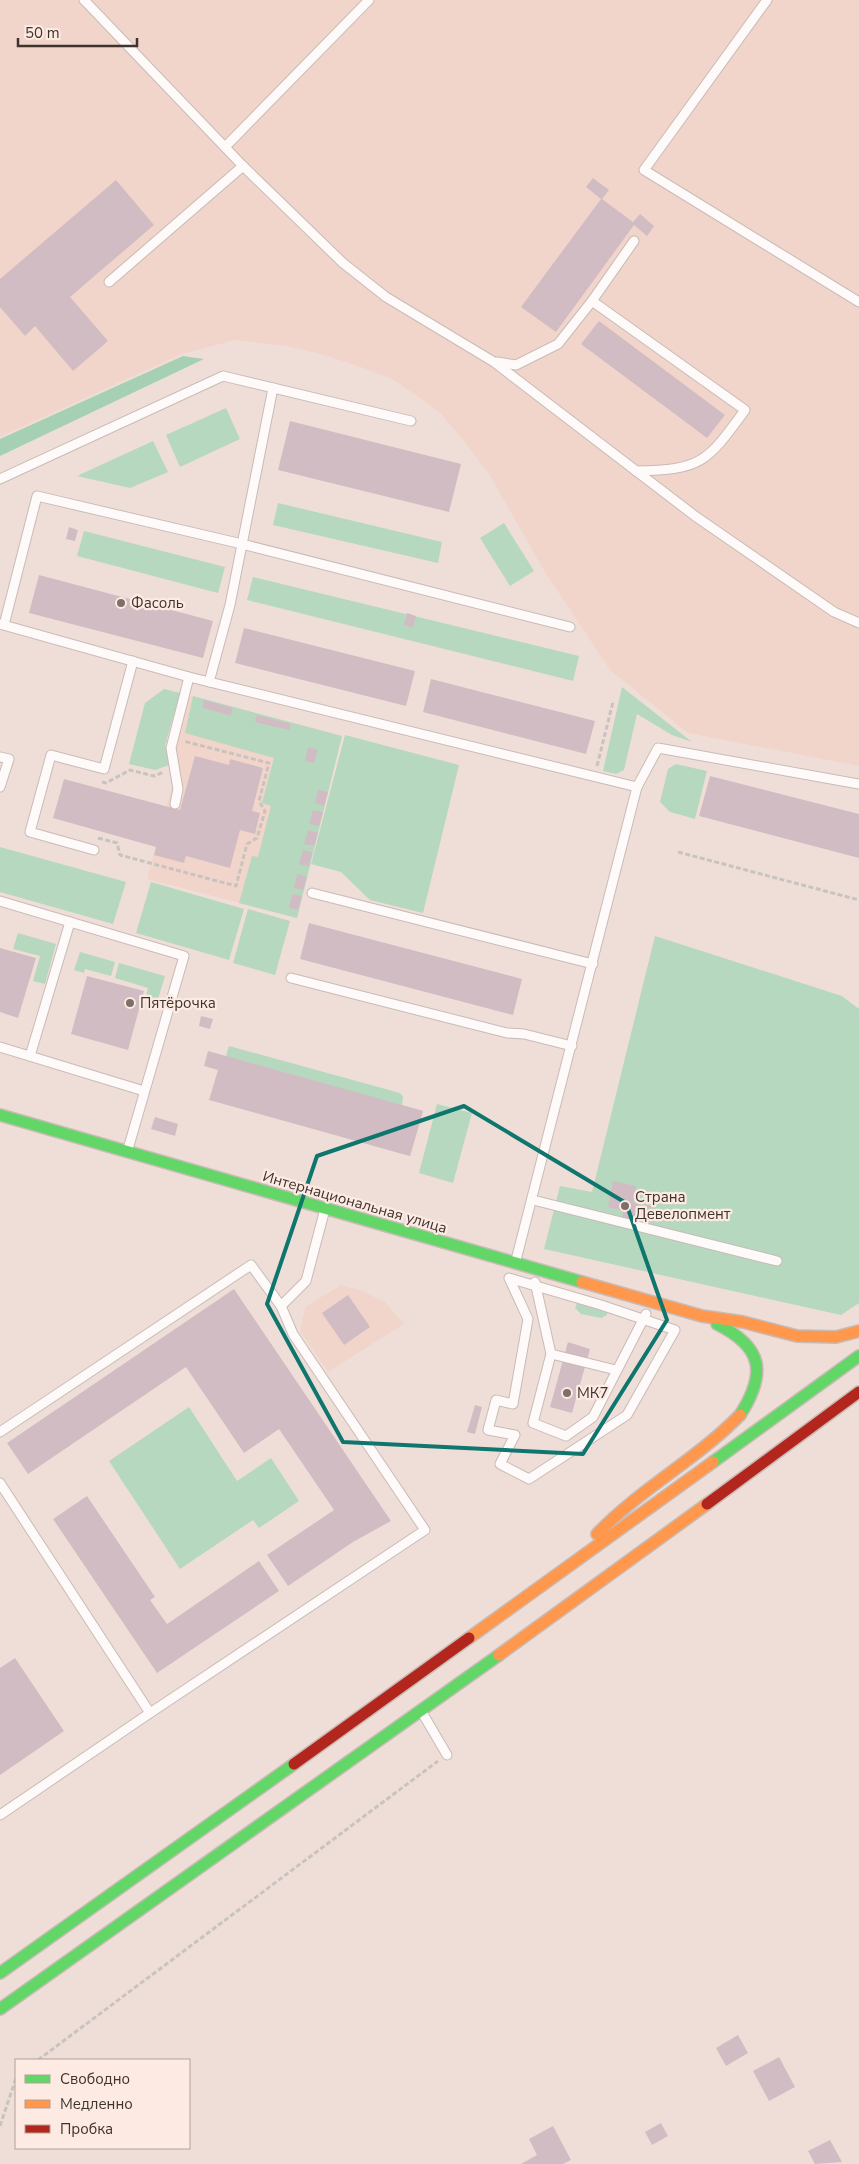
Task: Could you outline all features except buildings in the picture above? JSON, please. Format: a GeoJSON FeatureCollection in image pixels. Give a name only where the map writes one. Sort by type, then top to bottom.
{"type":"FeatureCollection","features":[{"type":"Feature","properties":{"kind":"main road","name":"Интернациональная улица"},"geometry":{"type":"LineString","coordinates":[[0,1115],[653,1304],[702,1316]]}},
{"type":"Feature","properties":{"kind":"main road"},"geometry":{"type":"LineString","coordinates":[[702,1316],[730,1319],[812,1340],[828,1340],[859,1332]]}},
{"type":"Feature","properties":{"kind":"main road"},"geometry":{"type":"LineString","coordinates":[[576,1561],[601,1528],[725,1433],[749,1405],[756,1390],[758,1375],[752,1349],[744,1338],[702,1316]]}},
{"type":"Feature","properties":{"kind":"main road"},"geometry":{"type":"LineString","coordinates":[[0,1973],[365,1714],[859,1356]]}},
{"type":"Feature","properties":{"kind":"main road"},"geometry":{"type":"LineString","coordinates":[[0,2009],[422,1712],[859,1392]]}},
{"type":"Feature","properties":{"kind":"lane"},"geometry":{"type":"LineString","coordinates":[[84,0],[242,166],[343,263],[379,291],[494,362],[695,516],[834,612],[859,623]]}},
{"type":"Feature","properties":{"kind":"lane"},"geometry":{"type":"LineString","coordinates":[[225,147],[369,0]]}},
{"type":"Feature","properties":{"kind":"lane"},"geometry":{"type":"LineString","coordinates":[[767,0],[644,170],[859,302]]}},
{"type":"Feature","properties":{"kind":"lane"},"geometry":{"type":"LineString","coordinates":[[109,282],[242,166]]}},
{"type":"Feature","properties":{"kind":"lane"},"geometry":{"type":"LineString","coordinates":[[494,362],[516,365],[558,344],[634,241]]}},
{"type":"Feature","properties":{"kind":"lane"},"geometry":{"type":"LineString","coordinates":[[592,300],[745,410],[719,446],[699,462],[673,471],[636,471]]}},
{"type":"Feature","properties":{"kind":"lane"},"geometry":{"type":"LineString","coordinates":[[0,479],[223,376],[411,421]]}},
{"type":"Feature","properties":{"kind":"lane"},"geometry":{"type":"LineString","coordinates":[[209,682],[230,605],[273,388]]}},
{"type":"Feature","properties":{"kind":"lane"},"geometry":{"type":"LineString","coordinates":[[570,627],[242,544],[37,496],[2,625],[189,678],[637,787]]}},
{"type":"Feature","properties":{"kind":"lane"},"geometry":{"type":"LineString","coordinates":[[94,850],[30,832],[51,755],[104,769],[133,661]]}},
{"type":"Feature","properties":{"kind":"lane"},"geometry":{"type":"LineString","coordinates":[[175,804],[178,790],[171,748],[189,678]]}},
{"type":"Feature","properties":{"kind":"lane"},"geometry":{"type":"LineString","coordinates":[[515,1264],[533,1200],[637,787],[658,748],[859,784]]}},
{"type":"Feature","properties":{"kind":"lane"},"geometry":{"type":"LineString","coordinates":[[0,757],[9,759],[0,787]]}},
{"type":"Feature","properties":{"kind":"lane"},"geometry":{"type":"LineString","coordinates":[[312,893],[593,964]]}},
{"type":"Feature","properties":{"kind":"lane"},"geometry":{"type":"LineString","coordinates":[[0,901],[184,956],[127,1152]]}},
{"type":"Feature","properties":{"kind":"lane"},"geometry":{"type":"LineString","coordinates":[[30,1056],[70,922]]}},
{"type":"Feature","properties":{"kind":"lane"},"geometry":{"type":"LineString","coordinates":[[290,978],[507,1033],[524,1034],[572,1046]]}},
{"type":"Feature","properties":{"kind":"lane"},"geometry":{"type":"LineString","coordinates":[[0,1047],[144,1092]]}},
{"type":"Feature","properties":{"kind":"lane"},"geometry":{"type":"LineString","coordinates":[[533,1200],[777,1261]]}},
{"type":"Feature","properties":{"kind":"lane"},"geometry":{"type":"LineString","coordinates":[[281,1306],[306,1281],[325,1209]]}},
{"type":"Feature","properties":{"kind":"lane"},"geometry":{"type":"LineString","coordinates":[[0,1432],[251,1265],[281,1306],[293,1334],[425,1530],[0,1815]]}},
{"type":"Feature","properties":{"kind":"lane"},"geometry":{"type":"LineString","coordinates":[[529,1268],[537,1286],[551,1354],[533,1423],[566,1436],[593,1417],[643,1319],[653,1304]]}},
{"type":"Feature","properties":{"kind":"lane"},"geometry":{"type":"LineString","coordinates":[[509,1278],[643,1319],[675,1330],[627,1416],[529,1479],[500,1464],[515,1435],[488,1430],[496,1400],[514,1404],[528,1319],[509,1278]]}},
{"type":"Feature","properties":{"kind":"lane"},"geometry":{"type":"LineString","coordinates":[[551,1354],[616,1370]]}},
{"type":"Feature","properties":{"kind":"lane"},"geometry":{"type":"LineString","coordinates":[[0,1483],[150,1713]]}},
{"type":"Feature","properties":{"kind":"lane"},"geometry":{"type":"LineString","coordinates":[[422,1712],[447,1755]]}},
{"type":"Feature","properties":{"kind":"path"},"geometry":{"type":"LineString","coordinates":[[588,764],[598,766],[613,702]]}},
{"type":"Feature","properties":{"kind":"path"},"geometry":{"type":"LineString","coordinates":[[678,852],[859,900]]}},
{"type":"Feature","properties":{"kind":"path"},"geometry":{"type":"LineString","coordinates":[[39,2059],[447,1755]]}},
{"type":"Feature","properties":{"kind":"path"},"geometry":{"type":"LineString","coordinates":[[0,2126],[15,2081]]}},
{"type":"Feature","properties":{"kind":"highlighted area"},"geometry":{"type":"Polygon","coordinates":[[[464,1106],[626,1203],[667,1320],[583,1454],[343,1442],[267,1304],[317,1156],[464,1106]]]}},
{"type":"Feature","properties":{"kind":"shaded area"},"geometry":{"type":"Polygon","coordinates":[[[0,0],[859,0],[859,766],[688,733],[610,670],[543,569],[489,474],[438,411],[394,380],[361,367],[287,346],[235,340],[182,354],[0,437],[0,0]]]}},
{"type":"Feature","properties":{"kind":"shaded area"},"geometry":{"type":"Polygon","coordinates":[[[180,693],[342,736],[297,918],[147,879],[172,786],[165,746],[180,693]]]}},
{"type":"Feature","properties":{"kind":"shaded area"},"geometry":{"type":"Polygon","coordinates":[[[341,1285],[360,1290],[385,1302],[404,1324],[328,1372],[300,1331],[305,1307],[341,1285]]]}},
{"type":"Feature","properties":{"kind":"green space"},"geometry":{"type":"Polygon","coordinates":[[[183,356],[204,359],[0,456],[0,439],[183,356]]]}},
{"type":"Feature","properties":{"kind":"green space"},"geometry":{"type":"Polygon","coordinates":[[[226,408],[240,439],[180,467],[166,435],[226,408]]]}},
{"type":"Feature","properties":{"kind":"green space"},"geometry":{"type":"Polygon","coordinates":[[[153,441],[168,472],[130,488],[77,476],[153,441]]]}},
{"type":"Feature","properties":{"kind":"green space"},"geometry":{"type":"Polygon","coordinates":[[[278,503],[442,542],[438,563],[273,525],[278,503]]]}},
{"type":"Feature","properties":{"kind":"green space"},"geometry":{"type":"Polygon","coordinates":[[[504,523],[534,571],[510,586],[480,538],[504,523]]]}},
{"type":"Feature","properties":{"kind":"green space"},"geometry":{"type":"Polygon","coordinates":[[[84,531],[225,567],[218,593],[77,556],[84,531]]]}},
{"type":"Feature","properties":{"kind":"green space"},"geometry":{"type":"Polygon","coordinates":[[[253,577],[579,656],[573,681],[247,600],[253,577]]]}},
{"type":"Feature","properties":{"kind":"green space"},"geometry":{"type":"Polygon","coordinates":[[[622,687],[692,742],[672,735],[637,714],[624,770],[616,774],[603,771],[622,687]]]}},
{"type":"Feature","properties":{"kind":"green space"},"geometry":{"type":"Polygon","coordinates":[[[164,689],[180,693],[165,745],[169,765],[155,770],[129,764],[145,703],[164,689]]]}},
{"type":"Feature","properties":{"kind":"green space"},"geometry":{"type":"Polygon","coordinates":[[[193,696],[342,736],[297,918],[239,903],[252,856],[258,857],[271,806],[262,803],[274,758],[185,733],[193,696]]]}},
{"type":"Feature","properties":{"kind":"green space"},"geometry":{"type":"Polygon","coordinates":[[[345,735],[459,765],[423,913],[370,900],[341,872],[311,864],[345,735]]]}},
{"type":"Feature","properties":{"kind":"green space"},"geometry":{"type":"Polygon","coordinates":[[[676,764],[707,771],[695,819],[670,812],[660,802],[668,769],[676,764]]]}},
{"type":"Feature","properties":{"kind":"green space"},"geometry":{"type":"Polygon","coordinates":[[[0,847],[126,882],[113,924],[0,892],[0,847]]]}},
{"type":"Feature","properties":{"kind":"green space"},"geometry":{"type":"Polygon","coordinates":[[[151,882],[244,909],[229,960],[136,933],[151,882]]]}},
{"type":"Feature","properties":{"kind":"green space"},"geometry":{"type":"Polygon","coordinates":[[[248,909],[290,921],[275,975],[233,963],[248,909]]]}},
{"type":"Feature","properties":{"kind":"green space"},"geometry":{"type":"Polygon","coordinates":[[[18,933],[56,944],[45,984],[33,981],[40,956],[13,949],[18,933]]]}},
{"type":"Feature","properties":{"kind":"green space"},"geometry":{"type":"Polygon","coordinates":[[[655,936],[842,996],[859,1009],[859,1303],[841,1315],[544,1249],[560,1186],[592,1192],[655,936]]]}},
{"type":"Feature","properties":{"kind":"green space"},"geometry":{"type":"Polygon","coordinates":[[[80,952],[115,962],[111,976],[85,969],[84,973],[74,970],[80,952]]]}},
{"type":"Feature","properties":{"kind":"green space"},"geometry":{"type":"Polygon","coordinates":[[[119,963],[165,976],[158,999],[146,996],[148,988],[115,978],[119,963]]]}},
{"type":"Feature","properties":{"kind":"green space"},"geometry":{"type":"Polygon","coordinates":[[[229,1046],[400,1093],[403,1097],[402,1105],[423,1111],[410,1156],[346,1138],[226,1056],[229,1046]]]}},
{"type":"Feature","properties":{"kind":"green space"},"geometry":{"type":"Polygon","coordinates":[[[437,1104],[472,1113],[453,1183],[419,1173],[437,1104]]]}},
{"type":"Feature","properties":{"kind":"green space"},"geometry":{"type":"Polygon","coordinates":[[[578,1301],[607,1311],[607,1315],[601,1318],[581,1314],[575,1308],[578,1301]]]}},
{"type":"Feature","properties":{"kind":"green space"},"geometry":{"type":"Polygon","coordinates":[[[189,1407],[237,1481],[271,1458],[299,1501],[259,1528],[253,1520],[180,1569],[109,1461],[189,1407]]]}},
{"type":"Feature","properties":{"kind":"traffic: fast"},"geometry":{"type":"LineString","coordinates":[[0,1115],[582,1282]]}},
{"type":"Feature","properties":{"kind":"traffic: fast"},"geometry":{"type":"LineString","coordinates":[[717,1324],[744,1342],[752,1352],[756,1362],[757,1374],[754,1386],[749,1400],[740,1415]]}},
{"type":"Feature","properties":{"kind":"traffic: fast"},"geometry":{"type":"LineString","coordinates":[[713,1462],[859,1356]]}},
{"type":"Feature","properties":{"kind":"traffic: fast"},"geometry":{"type":"LineString","coordinates":[[0,2009],[499,1655]]}},
{"type":"Feature","properties":{"kind":"traffic: fast"},"geometry":{"type":"LineString","coordinates":[[0,1973],[294,1764]]}},
{"type":"Feature","properties":{"kind":"traffic: slow"},"geometry":{"type":"LineString","coordinates":[[582,1282],[702,1316],[743,1322],[797,1336],[836,1337],[859,1331]]}},
{"type":"Feature","properties":{"kind":"traffic: slow"},"geometry":{"type":"LineString","coordinates":[[597,1534],[631,1503],[705,1446],[740,1415]]}},
{"type":"Feature","properties":{"kind":"traffic: slow"},"geometry":{"type":"LineString","coordinates":[[469,1638],[713,1462]]}},
{"type":"Feature","properties":{"kind":"traffic: slow"},"geometry":{"type":"LineString","coordinates":[[499,1655],[707,1504]]}},
{"type":"Feature","properties":{"kind":"traffic: jam"},"geometry":{"type":"LineString","coordinates":[[707,1504],[859,1392]]}},
{"type":"Feature","properties":{"kind":"traffic: jam"},"geometry":{"type":"LineString","coordinates":[[294,1764],[469,1638]]}},
{"type":"Feature","properties":{"kind":"place","name":"Фасоль"},"geometry":{"type":"Point","coordinates":[121,603]}},
{"type":"Feature","properties":{"kind":"place","name":"Пятёрочка"},"geometry":{"type":"Point","coordinates":[130,1003]}},
{"type":"Feature","properties":{"kind":"place","name":"Страна Девелопмент"},"geometry":{"type":"Point","coordinates":[625,1206]}},
{"type":"Feature","properties":{"kind":"place","name":"МК7"},"geometry":{"type":"Point","coordinates":[567,1393]}}]}
